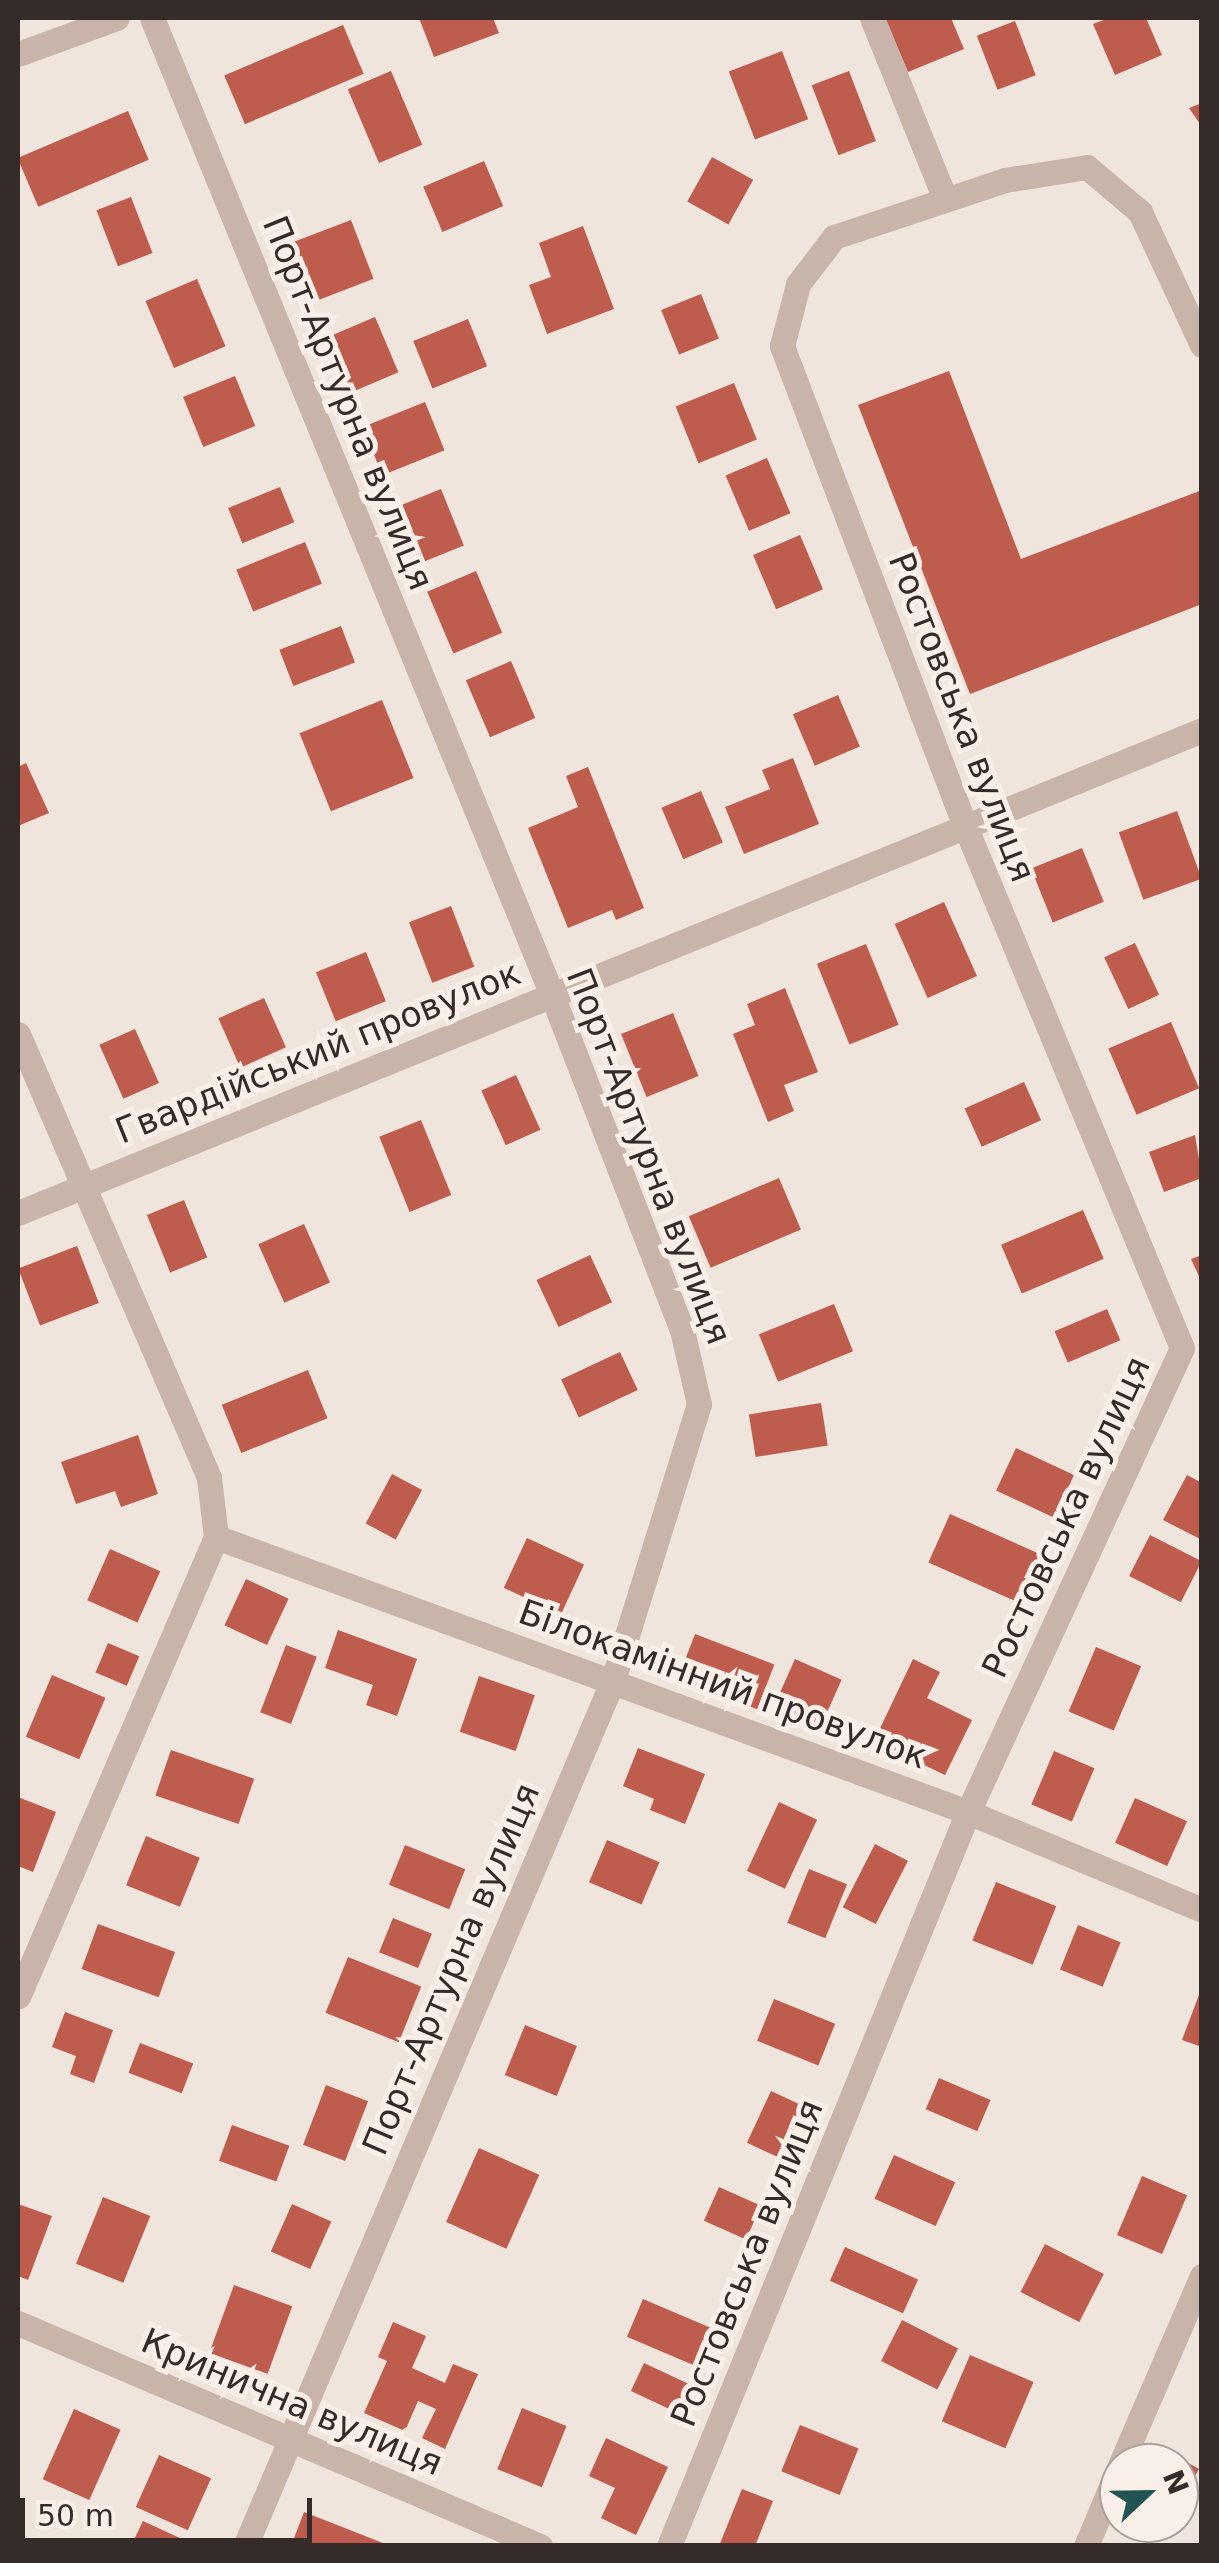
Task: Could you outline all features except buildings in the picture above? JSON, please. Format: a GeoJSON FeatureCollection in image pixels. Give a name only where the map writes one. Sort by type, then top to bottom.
{"type":"FeatureCollection","features":[{"type":"Feature","properties":{"kind":"street"},"geometry":{"type":"LineString","coordinates":[[18,54],[117,18]]}},
{"type":"Feature","properties":{"kind":"street","name":"Порт-Артурна вулиця"},"geometry":{"type":"LineString","coordinates":[[152,18],[552,995],[682,1330],[700,1404],[613,1680],[245,2546]]}},
{"type":"Feature","properties":{"kind":"street"},"geometry":{"type":"LineString","coordinates":[[872,18],[945,200]]}},
{"type":"Feature","properties":{"kind":"street","name":"Ростовська вулиця"},"geometry":{"type":"LineString","coordinates":[[669,2546],[968,1812],[1182,1348],[965,826],[782,346],[798,284],[834,237],[1005,180],[1087,167],[1140,212],[1202,346]]}},
{"type":"Feature","properties":{"kind":"street","name":"Гвардійський провулок"},"geometry":{"type":"LineString","coordinates":[[18,1213],[1202,730]]}},
{"type":"Feature","properties":{"kind":"street"},"geometry":{"type":"LineString","coordinates":[[18,1034],[209,1478],[216,1537],[18,1996]]}},
{"type":"Feature","properties":{"kind":"street","name":"Білокамінний провулок"},"geometry":{"type":"LineString","coordinates":[[216,1537],[968,1812],[1202,1910]]}},
{"type":"Feature","properties":{"kind":"street"},"geometry":{"type":"LineString","coordinates":[[1130,2443],[1202,2276]]}},
{"type":"Feature","properties":{"kind":"street","name":"Кринична вулиця"},"geometry":{"type":"LineString","coordinates":[[18,2323],[540,2546]]}},
{"type":"Feature","properties":{"kind":"street"},"geometry":{"type":"LineString","coordinates":[[1086,2546],[1099,2515]]}}]}
